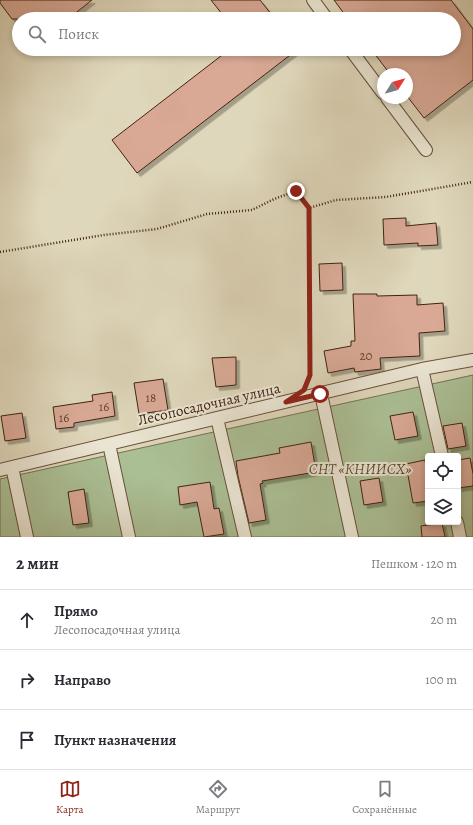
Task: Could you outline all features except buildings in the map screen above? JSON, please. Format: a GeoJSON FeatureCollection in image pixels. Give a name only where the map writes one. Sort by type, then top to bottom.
{"type":"FeatureCollection","features":[{"type":"Feature","properties":{"kind":"street"},"geometry":{"type":"LineString","coordinates":[[313,0],[322,12]]}},
{"type":"Feature","properties":{"kind":"street"},"geometry":{"type":"LineString","coordinates":[[355,56],[377,85]]}},
{"type":"Feature","properties":{"kind":"street"},"geometry":{"type":"LineString","coordinates":[[392,104],[426,150]]}},
{"type":"Feature","properties":{"kind":"street","name":"Лесопосадочная улица"},"geometry":{"type":"LineString","coordinates":[[0,470],[422,370],[473,360]]}},
{"type":"Feature","properties":{"kind":"street"},"geometry":{"type":"LineString","coordinates":[[422,370],[441,453]]}},
{"type":"Feature","properties":{"kind":"street"},"geometry":{"type":"LineString","coordinates":[[320,394],[352,537]]}},
{"type":"Feature","properties":{"kind":"street"},"geometry":{"type":"LineString","coordinates":[[217,418],[245,537]]}},
{"type":"Feature","properties":{"kind":"street"},"geometry":{"type":"LineString","coordinates":[[109,444],[129,537]]}},
{"type":"Feature","properties":{"kind":"street"},"geometry":{"type":"LineString","coordinates":[[12,467],[27,537]]}},
{"type":"Feature","properties":{"kind":"street"},"geometry":{"type":"LineString","coordinates":[[458,525],[460,537]]}},
{"type":"Feature","properties":{"kind":"path"},"geometry":{"type":"LineString","coordinates":[[309,208],[336,200],[386,197],[473,182]]}},
{"type":"Feature","properties":{"kind":"path"},"geometry":{"type":"LineString","coordinates":[[0,252],[104,235],[157,229],[207,214],[252,210],[274,199],[296,191],[309,208],[310,375],[304,390]]}},
{"type":"Feature","properties":{"kind":"green space","name":"СНТ «КНИИСХ»"},"geometry":{"type":"Polygon","coordinates":[[[473,375],[473,537],[0,537],[0,479],[473,375]]]}},
{"type":"Feature","properties":{"kind":"route"},"geometry":{"type":"LineString","coordinates":[[296,191],[309,208],[310,375],[304,390],[286,402],[320,394]]}}]}
